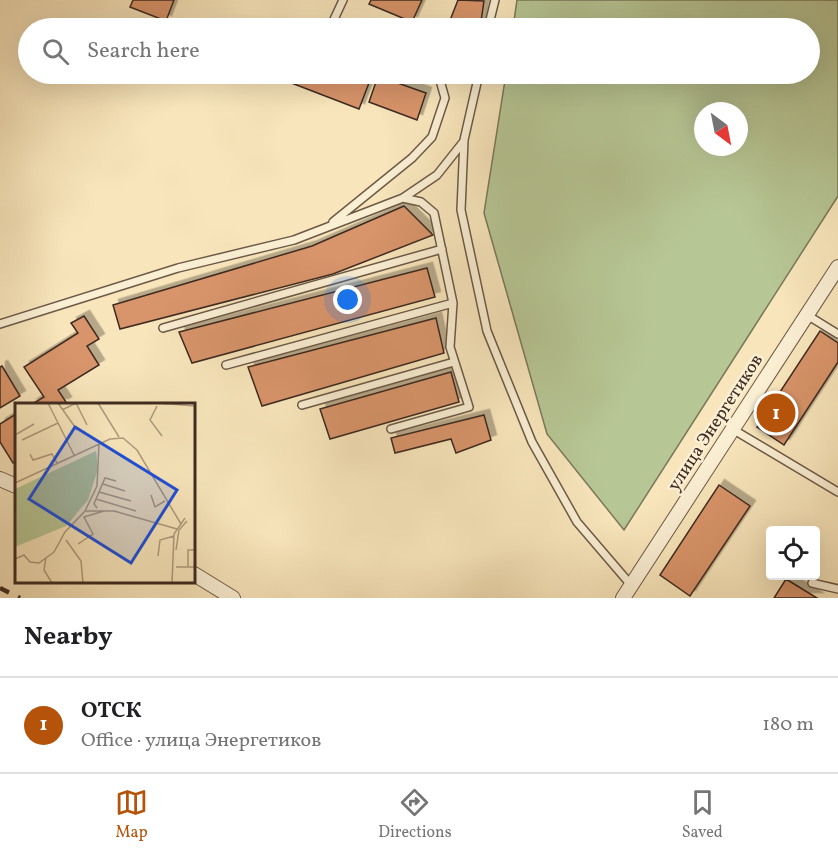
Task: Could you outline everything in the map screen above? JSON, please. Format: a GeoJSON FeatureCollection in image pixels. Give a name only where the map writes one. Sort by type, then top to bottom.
{"type":"FeatureCollection","features":[{"type":"Feature","properties":{"kind":"street","name":"улица Энергетиков"},"geometry":{"type":"LineString","coordinates":[[623,598],[838,267]]}},
{"type":"Feature","properties":{"kind":"street"},"geometry":{"type":"LineString","coordinates":[[0,479],[15,486]]}},
{"type":"Feature","properties":{"kind":"street"},"geometry":{"type":"LineString","coordinates":[[195,575],[233,598]]}},
{"type":"Feature","properties":{"kind":"lane"},"geometry":{"type":"LineString","coordinates":[[335,18],[343,0]]}},
{"type":"Feature","properties":{"kind":"lane"},"geometry":{"type":"LineString","coordinates":[[490,18],[495,0]]}},
{"type":"Feature","properties":{"kind":"lane"},"geometry":{"type":"LineString","coordinates":[[327,228],[412,158],[432,137],[445,98],[441,84]]}},
{"type":"Feature","properties":{"kind":"lane"},"geometry":{"type":"LineString","coordinates":[[477,84],[464,140],[461,210],[487,331],[532,442],[577,522],[631,585]]}},
{"type":"Feature","properties":{"kind":"lane"},"geometry":{"type":"LineString","coordinates":[[0,324],[178,268],[294,240],[403,198],[437,175],[464,140]]}},
{"type":"Feature","properties":{"kind":"lane"},"geometry":{"type":"LineString","coordinates":[[391,429],[469,407],[450,347],[453,303],[434,213],[421,202],[403,198]]}},
{"type":"Feature","properties":{"kind":"lane"},"geometry":{"type":"LineString","coordinates":[[163,328],[442,249]]}},
{"type":"Feature","properties":{"kind":"lane"},"geometry":{"type":"LineString","coordinates":[[226,365],[453,303]]}},
{"type":"Feature","properties":{"kind":"lane"},"geometry":{"type":"LineString","coordinates":[[807,315],[838,334]]}},
{"type":"Feature","properties":{"kind":"lane"},"geometry":{"type":"LineString","coordinates":[[302,405],[454,362]]}},
{"type":"Feature","properties":{"kind":"lane"},"geometry":{"type":"LineString","coordinates":[[734,430],[838,492]]}},
{"type":"Feature","properties":{"kind":"lane"},"geometry":{"type":"LineString","coordinates":[[812,583],[838,589]]}},
{"type":"Feature","properties":{"kind":"green space"},"geometry":{"type":"Polygon","coordinates":[[[517,0],[838,0],[838,196],[624,530],[547,434],[484,213],[504,84],[820,84],[820,18],[514,18],[517,0]]]}},
{"type":"Feature","properties":{"kind":"building"},"geometry":{"type":"Polygon","coordinates":[[[133,0],[174,0],[167,18],[158,18],[130,7],[133,0]]]}},
{"type":"Feature","properties":{"kind":"building"},"geometry":{"type":"Polygon","coordinates":[[[371,0],[422,0],[414,18],[402,18],[369,4],[371,0]]]}},
{"type":"Feature","properties":{"kind":"building"},"geometry":{"type":"Polygon","coordinates":[[[458,0],[484,1],[481,18],[451,18],[458,0]]]}},
{"type":"Feature","properties":{"kind":"building"},"geometry":{"type":"Polygon","coordinates":[[[294,84],[369,84],[359,109],[294,84]]]}},
{"type":"Feature","properties":{"kind":"building"},"geometry":{"type":"Polygon","coordinates":[[[375,84],[401,84],[426,93],[417,120],[369,102],[375,84]]]}},
{"type":"Feature","properties":{"kind":"building"},"geometry":{"type":"Polygon","coordinates":[[[404,206],[433,235],[333,274],[120,329],[113,305],[312,246],[404,206]]]}},
{"type":"Feature","properties":{"kind":"building"},"geometry":{"type":"Polygon","coordinates":[[[427,268],[435,297],[192,363],[179,332],[427,268]]]}},
{"type":"Feature","properties":{"kind":"building"},"geometry":{"type":"Polygon","coordinates":[[[84,316],[99,339],[87,346],[99,365],[58,390],[64,403],[34,403],[44,397],[24,367],[78,333],[71,323],[84,316]]]}},
{"type":"Feature","properties":{"kind":"building"},"geometry":{"type":"Polygon","coordinates":[[[436,318],[444,353],[262,406],[248,367],[436,318]]]}},
{"type":"Feature","properties":{"kind":"building"},"geometry":{"type":"Polygon","coordinates":[[[820,331],[838,343],[838,362],[784,445],[757,427],[820,331]]]}},
{"type":"Feature","properties":{"kind":"building"},"geometry":{"type":"Polygon","coordinates":[[[2,366],[20,396],[0,408],[0,367],[2,366]]]}},
{"type":"Feature","properties":{"kind":"building"},"geometry":{"type":"Polygon","coordinates":[[[451,372],[459,402],[330,439],[320,409],[451,372]]]}},
{"type":"Feature","properties":{"kind":"building"},"geometry":{"type":"Polygon","coordinates":[[[15,415],[15,462],[13,463],[0,442],[0,424],[15,415]]]}},
{"type":"Feature","properties":{"kind":"building"},"geometry":{"type":"Polygon","coordinates":[[[484,415],[491,440],[456,453],[451,439],[395,453],[391,438],[484,415]]]}},
{"type":"Feature","properties":{"kind":"building"},"geometry":{"type":"Polygon","coordinates":[[[719,485],[750,506],[690,596],[660,575],[719,485]]]}},
{"type":"Feature","properties":{"kind":"building"},"geometry":{"type":"Polygon","coordinates":[[[785,580],[788,580],[817,598],[774,598],[785,580]]]}},
{"type":"Feature","properties":{"kind":"railway"},"geometry":{"type":"LineString","coordinates":[[0,588],[20,598]]}},
{"type":"Feature","properties":{"kind":"place","name":"ОТСК"},"geometry":{"type":"Point","coordinates":[776,413]}}]}
